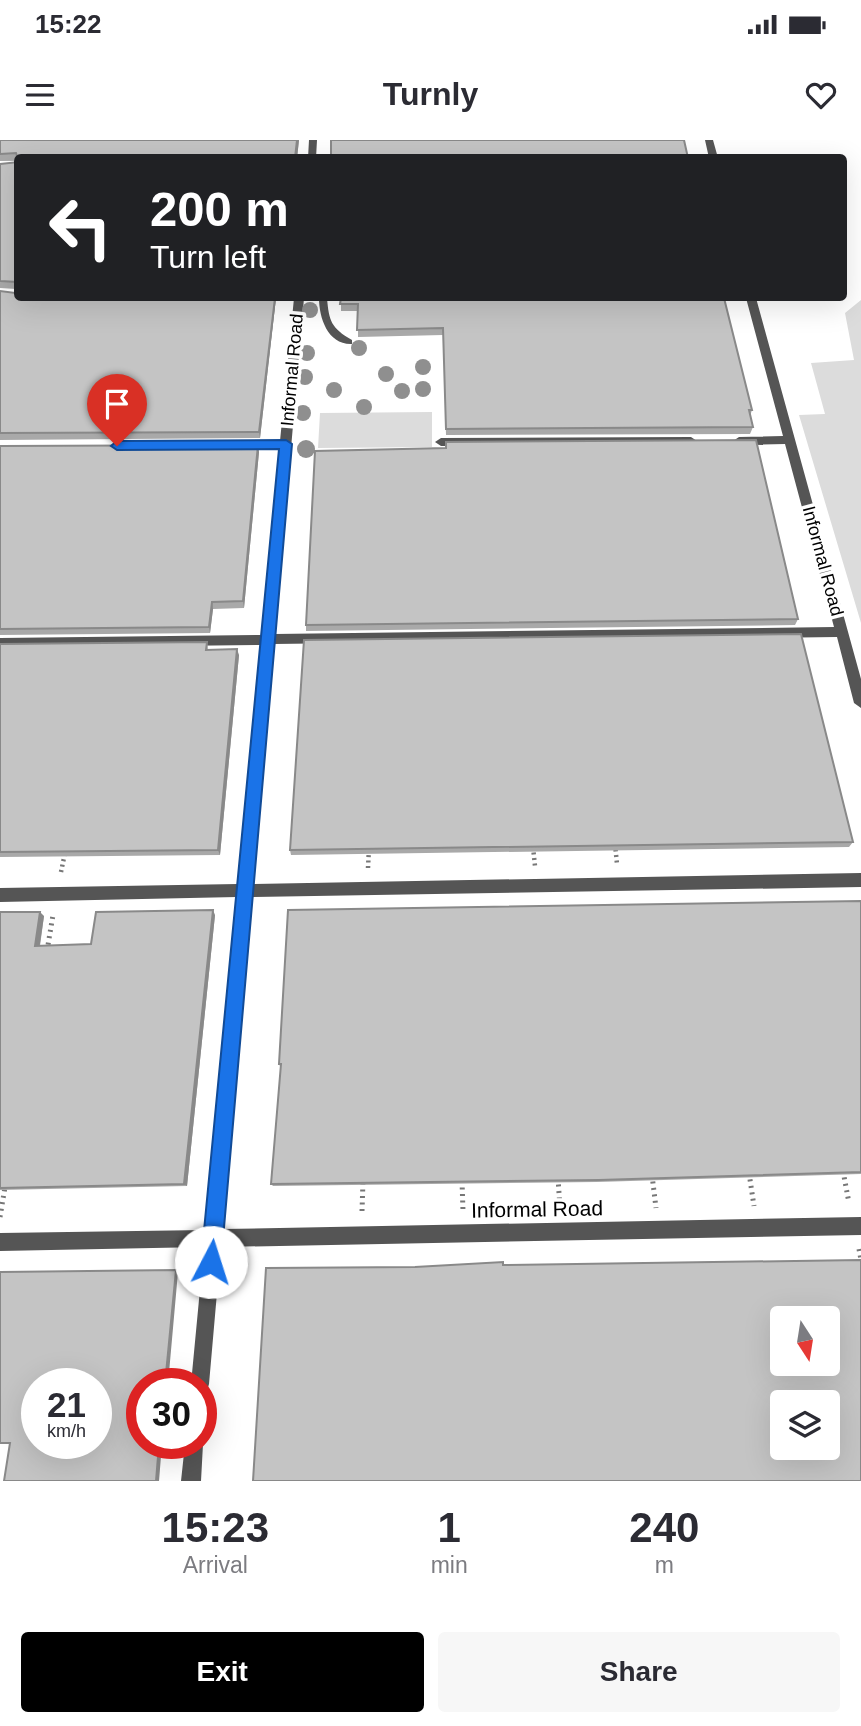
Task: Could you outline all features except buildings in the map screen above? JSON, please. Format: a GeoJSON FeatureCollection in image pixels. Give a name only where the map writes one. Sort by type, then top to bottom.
{"type":"FeatureCollection","features":[{"type":"Feature","properties":{"kind":"street","name":"Informal Road"},"geometry":{"type":"LineString","coordinates":[[201,1368],[299,301]]}},
{"type":"Feature","properties":{"kind":"street","name":"Informal Road"},"geometry":{"type":"LineString","coordinates":[[752,301],[861,703]]}},
{"type":"Feature","properties":{"kind":"street"},"geometry":{"type":"LineString","coordinates":[[723,441],[790,440]]}},
{"type":"Feature","properties":{"kind":"street"},"geometry":{"type":"LineString","coordinates":[[441,442],[709,441]]}},
{"type":"Feature","properties":{"kind":"street"},"geometry":{"type":"LineString","coordinates":[[179,445],[286,444]]}},
{"type":"Feature","properties":{"kind":"street"},"geometry":{"type":"LineString","coordinates":[[0,643],[842,632]]}},
{"type":"Feature","properties":{"kind":"street"},"geometry":{"type":"LineString","coordinates":[[0,895],[861,880]]}},
{"type":"Feature","properties":{"kind":"street","name":"Informal Road"},"geometry":{"type":"LineString","coordinates":[[0,1242],[857,1226]]}},
{"type":"Feature","properties":{"kind":"street"},"geometry":{"type":"LineString","coordinates":[[191,1481],[193,1459]]}},
{"type":"Feature","properties":{"kind":"lane"},"geometry":{"type":"LineString","coordinates":[[323,301],[323,316],[330,332],[349,342]]}},
{"type":"Feature","properties":{"kind":"path"},"geometry":{"type":"LineString","coordinates":[[45,962],[67,841]]}},
{"type":"Feature","properties":{"kind":"path"},"geometry":{"type":"LineString","coordinates":[[615,843],[620,884]]}},
{"type":"Feature","properties":{"kind":"path"},"geometry":{"type":"LineString","coordinates":[[533,845],[536,886]]}},
{"type":"Feature","properties":{"kind":"path"},"geometry":{"type":"LineString","coordinates":[[368,889],[369,847]]}},
{"type":"Feature","properties":{"kind":"path"},"geometry":{"type":"LineString","coordinates":[[746,1158],[757,1227]]}},
{"type":"Feature","properties":{"kind":"path"},"geometry":{"type":"LineString","coordinates":[[840,1160],[857,1226]]}},
{"type":"Feature","properties":{"kind":"path"},"geometry":{"type":"LineString","coordinates":[[651,1161],[659,1230]]}},
{"type":"Feature","properties":{"kind":"path"},"geometry":{"type":"LineString","coordinates":[[557,1176],[562,1231]]}},
{"type":"Feature","properties":{"kind":"path"},"geometry":{"type":"LineString","coordinates":[[0,1217],[7,1177]]}},
{"type":"Feature","properties":{"kind":"path"},"geometry":{"type":"LineString","coordinates":[[462,1178],[464,1233]]}},
{"type":"Feature","properties":{"kind":"path"},"geometry":{"type":"LineString","coordinates":[[362,1235],[363,1180]]}},
{"type":"Feature","properties":{"kind":"shaded area"},"geometry":{"type":"Polygon","coordinates":[[[861,300],[861,623],[799,415],[825,414],[811,363],[854,360],[845,313],[861,300]]]}},
{"type":"Feature","properties":{"kind":"shaded area"},"geometry":{"type":"Polygon","coordinates":[[[432,412],[432,447],[318,448],[320,413],[432,412]]]}},
{"type":"Feature","properties":{"kind":"route"},"geometry":{"type":"LineString","coordinates":[[117,446],[286,444],[211,1262]]}}]}
